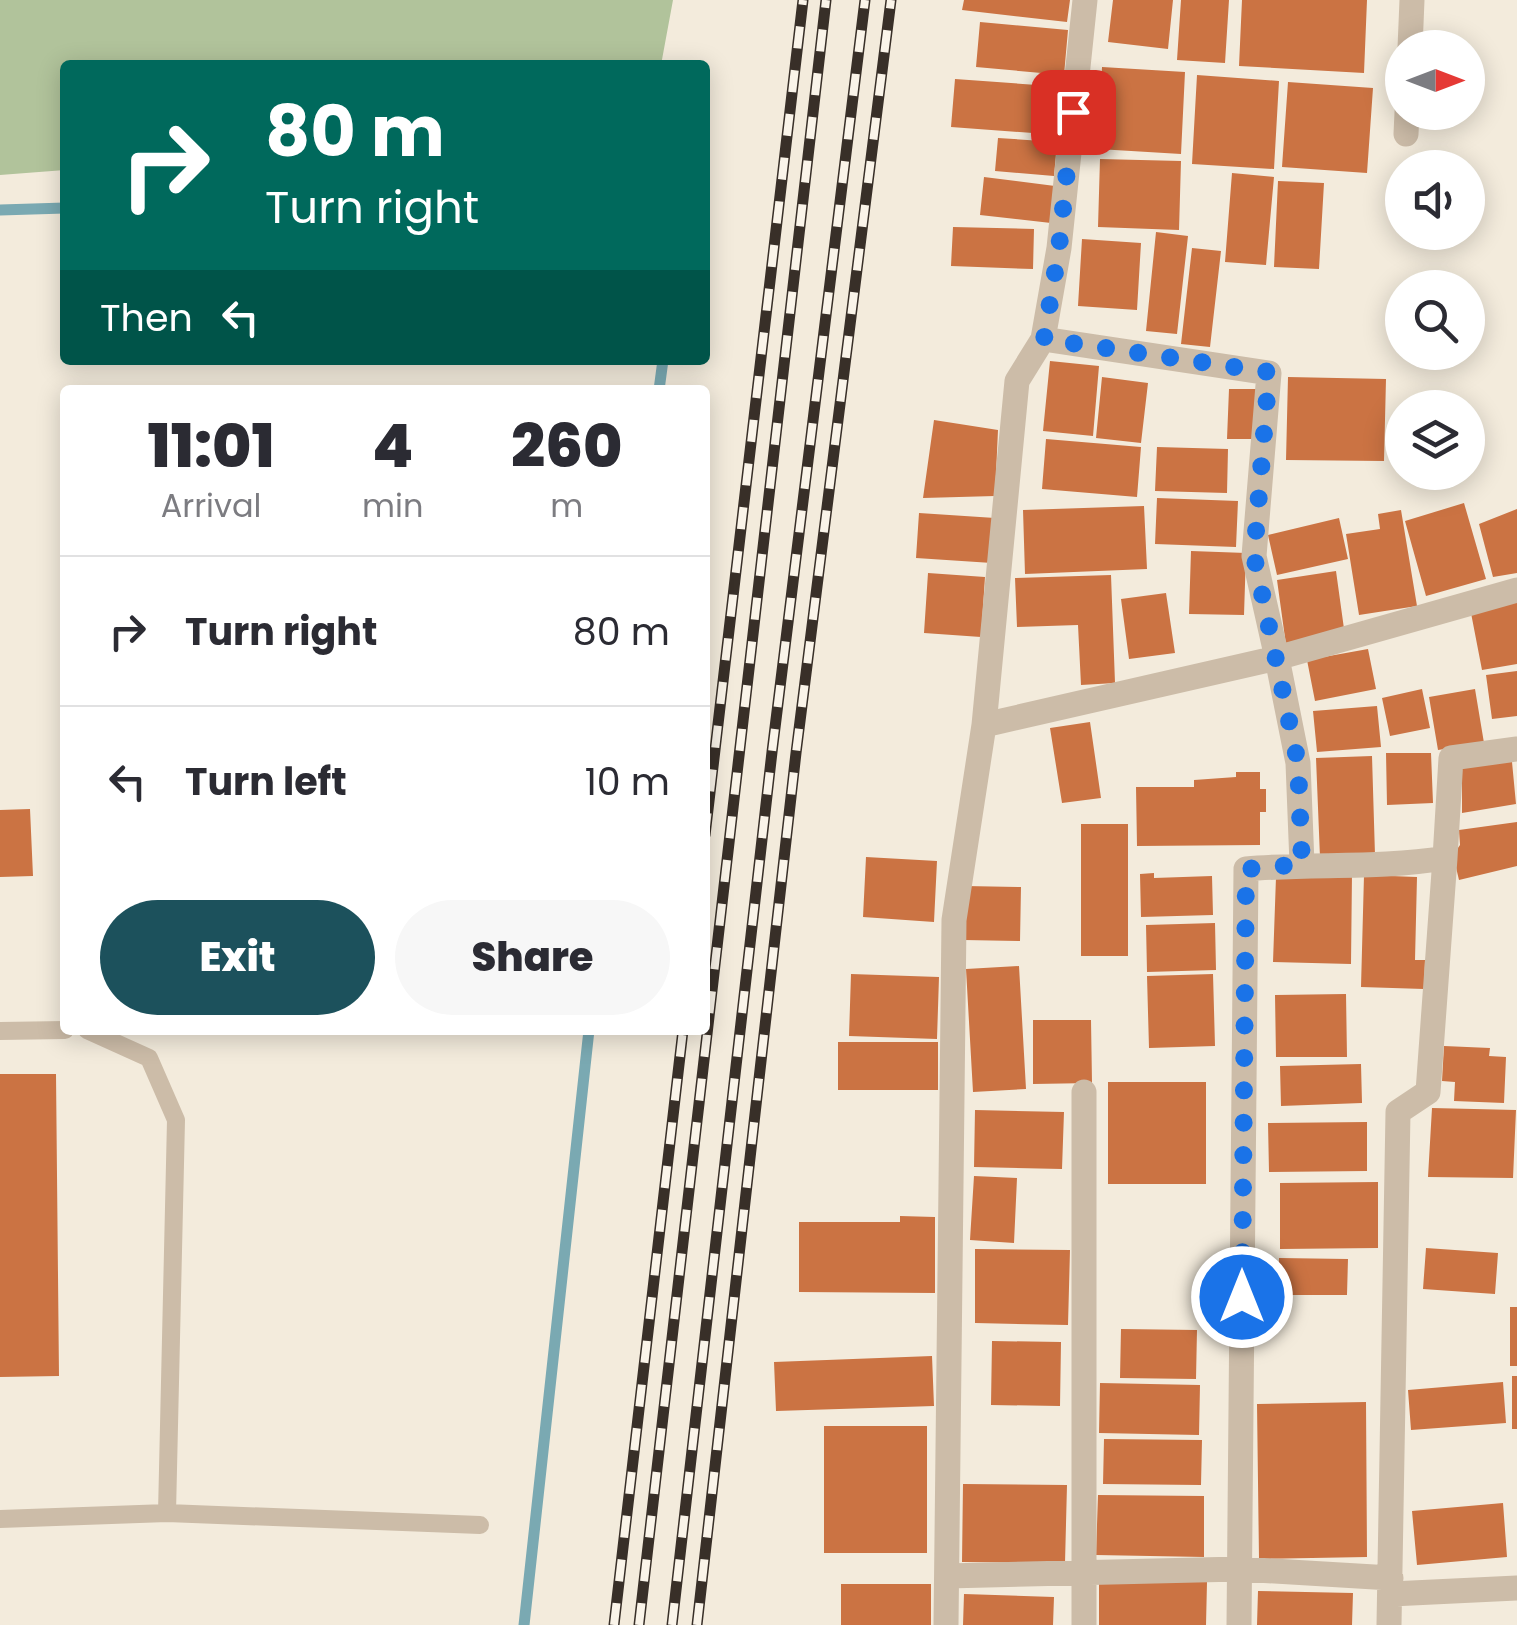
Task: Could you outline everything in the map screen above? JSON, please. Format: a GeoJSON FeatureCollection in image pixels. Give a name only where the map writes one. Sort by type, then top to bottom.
{"type":"FeatureCollection","features":[{"type":"Feature","properties":{"kind":"street"},"geometry":{"type":"LineString","coordinates":[[946,1625],[954,920],[984,725],[1016,381],[1044,339],[1059,248],[1085,0]]}},
{"type":"Feature","properties":{"kind":"street"},"geometry":{"type":"LineString","coordinates":[[1411,30],[1412,0]]}},
{"type":"Feature","properties":{"kind":"street"},"geometry":{"type":"LineString","coordinates":[[1044,339],[1269,372],[1254,556],[1298,763],[1302,864]]}},
{"type":"Feature","properties":{"kind":"street"},"geometry":{"type":"LineString","coordinates":[[984,725],[1277,658],[1517,590]]}},
{"type":"Feature","properties":{"kind":"street"},"geometry":{"type":"LineString","coordinates":[[1389,1625],[1398,1112],[1428,1092],[1452,758],[1517,749]]}},
{"type":"Feature","properties":{"kind":"street"},"geometry":{"type":"LineString","coordinates":[[1239,1625],[1246,869],[1302,864],[1403,865],[1445,858]]}},
{"type":"Feature","properties":{"kind":"street"},"geometry":{"type":"LineString","coordinates":[[1084,1092],[1084,1625]]}},
{"type":"Feature","properties":{"kind":"street"},"geometry":{"type":"LineString","coordinates":[[946,1576],[1240,1569],[1390,1586],[1517,1588]]}},
{"type":"Feature","properties":{"kind":"lane"},"geometry":{"type":"LineString","coordinates":[[0,1031],[60,1030]]}},
{"type":"Feature","properties":{"kind":"lane"},"geometry":{"type":"LineString","coordinates":[[98,1035],[149,1058],[176,1120],[167,1513]]}},
{"type":"Feature","properties":{"kind":"lane"},"geometry":{"type":"LineString","coordinates":[[0,1519],[167,1513],[480,1524]]}},
{"type":"Feature","properties":{"kind":"green space"},"geometry":{"type":"Polygon","coordinates":[[[0,0],[673,0],[662,60],[60,60],[60,170],[0,175],[0,0]]]}},
{"type":"Feature","properties":{"kind":"building"},"geometry":{"type":"Polygon","coordinates":[[[964,0],[1070,0],[1067,22],[962,10],[964,0]]]}},
{"type":"Feature","properties":{"kind":"building"},"geometry":{"type":"Polygon","coordinates":[[[1113,0],[1173,0],[1168,49],[1108,42],[1113,0]]]}},
{"type":"Feature","properties":{"kind":"building"},"geometry":{"type":"Polygon","coordinates":[[[1181,0],[1229,0],[1225,63],[1177,60],[1181,0]]]}},
{"type":"Feature","properties":{"kind":"building"},"geometry":{"type":"Polygon","coordinates":[[[1242,0],[1367,0],[1364,73],[1239,66],[1242,0]]]}},
{"type":"Feature","properties":{"kind":"building"},"geometry":{"type":"Polygon","coordinates":[[[980,22],[1068,30],[1064,75],[976,67],[980,22]]]}},
{"type":"Feature","properties":{"kind":"building"},"geometry":{"type":"Polygon","coordinates":[[[1102,67],[1185,72],[1181,154],[1098,149],[1102,67]]]}},
{"type":"Feature","properties":{"kind":"building"},"geometry":{"type":"Polygon","coordinates":[[[1197,75],[1279,81],[1274,169],[1192,164],[1197,75]]]}},
{"type":"Feature","properties":{"kind":"building"},"geometry":{"type":"Polygon","coordinates":[[[955,79],[1064,87],[1060,135],[951,127],[955,79]]]}},
{"type":"Feature","properties":{"kind":"building"},"geometry":{"type":"Polygon","coordinates":[[[1288,82],[1373,88],[1367,173],[1282,167],[1288,82]]]}},
{"type":"Feature","properties":{"kind":"building"},"geometry":{"type":"Polygon","coordinates":[[[998,138],[1057,142],[1054,176],[995,171],[998,138]]]}},
{"type":"Feature","properties":{"kind":"building"},"geometry":{"type":"Polygon","coordinates":[[[1100,159],[1181,161],[1179,230],[1098,227],[1100,159]]]}},
{"type":"Feature","properties":{"kind":"building"},"geometry":{"type":"Polygon","coordinates":[[[1232,173],[1274,177],[1266,265],[1225,262],[1232,173]]]}},
{"type":"Feature","properties":{"kind":"building"},"geometry":{"type":"Polygon","coordinates":[[[984,177],[1055,186],[1051,223],[980,215],[984,177]]]}},
{"type":"Feature","properties":{"kind":"building"},"geometry":{"type":"Polygon","coordinates":[[[1278,181],[1324,183],[1319,269],[1274,267],[1278,181]]]}},
{"type":"Feature","properties":{"kind":"building"},"geometry":{"type":"Polygon","coordinates":[[[953,227],[1034,229],[1033,269],[951,266],[953,227]]]}},
{"type":"Feature","properties":{"kind":"building"},"geometry":{"type":"Polygon","coordinates":[[[1156,232],[1188,236],[1177,334],[1146,331],[1156,232]]]}},
{"type":"Feature","properties":{"kind":"building"},"geometry":{"type":"Polygon","coordinates":[[[1082,239],[1141,243],[1137,310],[1078,306],[1082,239]]]}},
{"type":"Feature","properties":{"kind":"building"},"geometry":{"type":"Polygon","coordinates":[[[1192,248],[1221,251],[1210,347],[1181,344],[1192,248]]]}},
{"type":"Feature","properties":{"kind":"building"},"geometry":{"type":"Polygon","coordinates":[[[1050,361],[1099,366],[1093,436],[1043,431],[1050,361]]]}},
{"type":"Feature","properties":{"kind":"building"},"geometry":{"type":"Polygon","coordinates":[[[1102,377],[1148,383],[1141,443],[1096,438],[1102,377]]]}},
{"type":"Feature","properties":{"kind":"building"},"geometry":{"type":"Polygon","coordinates":[[[1288,377],[1386,379],[1384,461],[1286,460],[1288,377]]]}},
{"type":"Feature","properties":{"kind":"building"},"geometry":{"type":"Polygon","coordinates":[[[1229,389],[1256,389],[1254,439],[1227,439],[1229,389]]]}},
{"type":"Feature","properties":{"kind":"building"},"geometry":{"type":"Polygon","coordinates":[[[934,420],[998,430],[995,496],[923,498],[934,420]]]}},
{"type":"Feature","properties":{"kind":"building"},"geometry":{"type":"Polygon","coordinates":[[[1046,439],[1141,447],[1137,497],[1042,489],[1046,439]]]}},
{"type":"Feature","properties":{"kind":"building"},"geometry":{"type":"Polygon","coordinates":[[[1157,447],[1228,449],[1227,493],[1155,491],[1157,447]]]}},
{"type":"Feature","properties":{"kind":"building"},"geometry":{"type":"Polygon","coordinates":[[[1157,498],[1238,501],[1236,547],[1155,544],[1157,498]]]}},
{"type":"Feature","properties":{"kind":"building"},"geometry":{"type":"Polygon","coordinates":[[[1464,503],[1486,579],[1426,596],[1405,521],[1464,503]]]}},
{"type":"Feature","properties":{"kind":"building"},"geometry":{"type":"Polygon","coordinates":[[[1144,506],[1147,569],[1025,574],[1023,510],[1144,506]]]}},
{"type":"Feature","properties":{"kind":"building"},"geometry":{"type":"Polygon","coordinates":[[[1517,509],[1517,573],[1493,577],[1479,524],[1517,509]]]}},
{"type":"Feature","properties":{"kind":"building"},"geometry":{"type":"Polygon","coordinates":[[[1401,510],[1417,606],[1359,615],[1346,534],[1380,529],[1378,514],[1401,510]]]}},
{"type":"Feature","properties":{"kind":"building"},"geometry":{"type":"Polygon","coordinates":[[[919,513],[995,518],[992,563],[916,558],[919,513]]]}},
{"type":"Feature","properties":{"kind":"building"},"geometry":{"type":"Polygon","coordinates":[[[1339,518],[1348,559],[1277,575],[1268,535],[1339,518]]]}},
{"type":"Feature","properties":{"kind":"building"},"geometry":{"type":"Polygon","coordinates":[[[1191,551],[1246,553],[1244,615],[1189,614],[1191,551]]]}},
{"type":"Feature","properties":{"kind":"building"},"geometry":{"type":"Polygon","coordinates":[[[1336,571],[1345,636],[1286,645],[1277,580],[1336,571]]]}},
{"type":"Feature","properties":{"kind":"building"},"geometry":{"type":"Polygon","coordinates":[[[928,573],[985,577],[981,637],[924,633],[928,573]]]}},
{"type":"Feature","properties":{"kind":"building"},"geometry":{"type":"Polygon","coordinates":[[[1111,575],[1115,683],[1081,685],[1078,625],[1017,627],[1015,578],[1111,575]]]}},
{"type":"Feature","properties":{"kind":"building"},"geometry":{"type":"Polygon","coordinates":[[[1166,593],[1175,653],[1129,659],[1121,599],[1166,593]]]}},
{"type":"Feature","properties":{"kind":"building"},"geometry":{"type":"Polygon","coordinates":[[[1517,602],[1517,664],[1482,670],[1471,613],[1517,602]]]}},
{"type":"Feature","properties":{"kind":"building"},"geometry":{"type":"Polygon","coordinates":[[[1368,649],[1376,689],[1315,701],[1307,660],[1368,649]]]}},
{"type":"Feature","properties":{"kind":"building"},"geometry":{"type":"Polygon","coordinates":[[[1517,671],[1517,716],[1492,719],[1486,675],[1517,671]]]}},
{"type":"Feature","properties":{"kind":"building"},"geometry":{"type":"Polygon","coordinates":[[[1422,689],[1430,728],[1390,736],[1382,698],[1422,689]]]}},
{"type":"Feature","properties":{"kind":"building"},"geometry":{"type":"Polygon","coordinates":[[[1475,689],[1484,743],[1438,750],[1429,697],[1475,689]]]}},
{"type":"Feature","properties":{"kind":"building"},"geometry":{"type":"Polygon","coordinates":[[[1377,706],[1381,747],[1317,752],[1313,711],[1377,706]]]}},
{"type":"Feature","properties":{"kind":"building"},"geometry":{"type":"Polygon","coordinates":[[[1090,722],[1101,798],[1062,803],[1050,728],[1090,722]]]}},
{"type":"Feature","properties":{"kind":"building"},"geometry":{"type":"Polygon","coordinates":[[[1386,753],[1431,753],[1433,803],[1387,805],[1386,753]]]}},
{"type":"Feature","properties":{"kind":"building"},"geometry":{"type":"Polygon","coordinates":[[[1372,756],[1375,855],[1320,857],[1316,758],[1372,756]]]}},
{"type":"Feature","properties":{"kind":"building"},"geometry":{"type":"Polygon","coordinates":[[[1512,762],[1516,804],[1462,813],[1462,764],[1512,762]]]}},
{"type":"Feature","properties":{"kind":"building"},"geometry":{"type":"Polygon","coordinates":[[[1236,772],[1260,772],[1260,789],[1266,789],[1266,812],[1260,812],[1260,845],[1137,846],[1136,787],[1194,787],[1194,780],[1236,777],[1236,772]]]}},
{"type":"Feature","properties":{"kind":"building"},"geometry":{"type":"Polygon","coordinates":[[[30,809],[33,876],[0,877],[0,810],[30,809]]]}},
{"type":"Feature","properties":{"kind":"building"},"geometry":{"type":"Polygon","coordinates":[[[1517,822],[1517,866],[1459,880],[1453,855],[1460,845],[1459,830],[1517,822]]]}},
{"type":"Feature","properties":{"kind":"building"},"geometry":{"type":"Polygon","coordinates":[[[1081,824],[1128,824],[1128,956],[1081,956],[1081,824]]]}},
{"type":"Feature","properties":{"kind":"building"},"geometry":{"type":"Polygon","coordinates":[[[866,857],[937,861],[934,922],[863,917],[866,857]]]}},
{"type":"Feature","properties":{"kind":"building"},"geometry":{"type":"Polygon","coordinates":[[[1154,873],[1154,878],[1212,876],[1213,915],[1141,917],[1140,874],[1154,873]]]}},
{"type":"Feature","properties":{"kind":"building"},"geometry":{"type":"Polygon","coordinates":[[[1352,873],[1351,964],[1273,962],[1276,877],[1352,873]]]}},
{"type":"Feature","properties":{"kind":"building"},"geometry":{"type":"Polygon","coordinates":[[[1364,875],[1417,877],[1415,960],[1425,960],[1424,989],[1361,987],[1364,875]]]}},
{"type":"Feature","properties":{"kind":"building"},"geometry":{"type":"Polygon","coordinates":[[[965,886],[1021,887],[1020,941],[964,940],[965,886]]]}},
{"type":"Feature","properties":{"kind":"building"},"geometry":{"type":"Polygon","coordinates":[[[1215,923],[1216,970],[1147,972],[1146,925],[1215,923]]]}},
{"type":"Feature","properties":{"kind":"building"},"geometry":{"type":"Polygon","coordinates":[[[1019,966],[1026,1089],[973,1092],[966,969],[1019,966]]]}},
{"type":"Feature","properties":{"kind":"building"},"geometry":{"type":"Polygon","coordinates":[[[851,974],[939,977],[937,1039],[849,1036],[851,974]]]}},
{"type":"Feature","properties":{"kind":"building"},"geometry":{"type":"Polygon","coordinates":[[[1213,974],[1215,1046],[1149,1048],[1147,976],[1213,974]]]}},
{"type":"Feature","properties":{"kind":"building"},"geometry":{"type":"Polygon","coordinates":[[[1346,994],[1347,1057],[1276,1057],[1275,995],[1346,994]]]}},
{"type":"Feature","properties":{"kind":"building"},"geometry":{"type":"Polygon","coordinates":[[[1033,1020],[1091,1020],[1092,1083],[1033,1084],[1033,1020]]]}},
{"type":"Feature","properties":{"kind":"building"},"geometry":{"type":"Polygon","coordinates":[[[838,1042],[938,1042],[938,1090],[838,1090],[838,1042]]]}},
{"type":"Feature","properties":{"kind":"building"},"geometry":{"type":"Polygon","coordinates":[[[1444,1046],[1490,1048],[1489,1056],[1506,1057],[1504,1103],[1454,1101],[1455,1082],[1442,1081],[1444,1046]]]}},
{"type":"Feature","properties":{"kind":"building"},"geometry":{"type":"Polygon","coordinates":[[[1361,1064],[1362,1103],[1281,1106],[1280,1066],[1361,1064]]]}},
{"type":"Feature","properties":{"kind":"building"},"geometry":{"type":"Polygon","coordinates":[[[0,1074],[56,1074],[59,1376],[0,1377],[0,1074]]]}},
{"type":"Feature","properties":{"kind":"building"},"geometry":{"type":"Polygon","coordinates":[[[1108,1082],[1206,1082],[1206,1184],[1108,1184],[1108,1082]]]}},
{"type":"Feature","properties":{"kind":"building"},"geometry":{"type":"Polygon","coordinates":[[[1432,1108],[1516,1110],[1513,1178],[1428,1177],[1432,1108]]]}},
{"type":"Feature","properties":{"kind":"building"},"geometry":{"type":"Polygon","coordinates":[[[975,1110],[1064,1112],[1062,1169],[974,1167],[975,1110]]]}},
{"type":"Feature","properties":{"kind":"building"},"geometry":{"type":"Polygon","coordinates":[[[1367,1122],[1367,1171],[1269,1172],[1268,1123],[1367,1122]]]}},
{"type":"Feature","properties":{"kind":"building"},"geometry":{"type":"Polygon","coordinates":[[[974,1176],[1017,1178],[1014,1243],[970,1240],[974,1176]]]}},
{"type":"Feature","properties":{"kind":"building"},"geometry":{"type":"Polygon","coordinates":[[[1378,1182],[1378,1248],[1280,1249],[1280,1183],[1378,1182]]]}},
{"type":"Feature","properties":{"kind":"building"},"geometry":{"type":"Polygon","coordinates":[[[900,1216],[935,1217],[935,1293],[799,1292],[799,1222],[900,1222],[900,1216]]]}},
{"type":"Feature","properties":{"kind":"building"},"geometry":{"type":"Polygon","coordinates":[[[1426,1248],[1498,1253],[1495,1294],[1423,1289],[1426,1248]]]}},
{"type":"Feature","properties":{"kind":"building"},"geometry":{"type":"Polygon","coordinates":[[[975,1249],[1070,1250],[1068,1325],[975,1323],[975,1249]]]}},
{"type":"Feature","properties":{"kind":"building"},"geometry":{"type":"Polygon","coordinates":[[[1279,1258],[1348,1259],[1347,1295],[1278,1295],[1279,1258]]]}},
{"type":"Feature","properties":{"kind":"building"},"geometry":{"type":"Polygon","coordinates":[[[1510,1307],[1517,1307],[1517,1366],[1510,1366],[1510,1307]]]}},
{"type":"Feature","properties":{"kind":"building"},"geometry":{"type":"Polygon","coordinates":[[[1121,1329],[1197,1330],[1196,1379],[1120,1378],[1121,1329]]]}},
{"type":"Feature","properties":{"kind":"building"},"geometry":{"type":"Polygon","coordinates":[[[992,1341],[1061,1342],[1060,1406],[991,1405],[992,1341]]]}},
{"type":"Feature","properties":{"kind":"building"},"geometry":{"type":"Polygon","coordinates":[[[932,1356],[934,1406],[776,1411],[774,1362],[932,1356]]]}},
{"type":"Feature","properties":{"kind":"building"},"geometry":{"type":"Polygon","coordinates":[[[1512,1376],[1517,1376],[1517,1429],[1512,1429],[1512,1376]]]}},
{"type":"Feature","properties":{"kind":"building"},"geometry":{"type":"Polygon","coordinates":[[[1503,1382],[1506,1423],[1411,1430],[1408,1390],[1503,1382]]]}},
{"type":"Feature","properties":{"kind":"building"},"geometry":{"type":"Polygon","coordinates":[[[1100,1383],[1200,1385],[1199,1435],[1099,1433],[1100,1383]]]}},
{"type":"Feature","properties":{"kind":"building"},"geometry":{"type":"Polygon","coordinates":[[[1366,1402],[1367,1557],[1259,1559],[1257,1404],[1366,1402]]]}},
{"type":"Feature","properties":{"kind":"building"},"geometry":{"type":"Polygon","coordinates":[[[824,1426],[927,1426],[927,1553],[824,1553],[824,1426]]]}},
{"type":"Feature","properties":{"kind":"building"},"geometry":{"type":"Polygon","coordinates":[[[1104,1439],[1202,1440],[1201,1485],[1103,1484],[1104,1439]]]}},
{"type":"Feature","properties":{"kind":"building"},"geometry":{"type":"Polygon","coordinates":[[[963,1484],[1067,1485],[1065,1563],[962,1562],[963,1484]]]}},
{"type":"Feature","properties":{"kind":"building"},"geometry":{"type":"Polygon","coordinates":[[[1098,1495],[1204,1496],[1204,1557],[1096,1555],[1098,1495]]]}},
{"type":"Feature","properties":{"kind":"building"},"geometry":{"type":"Polygon","coordinates":[[[1503,1503],[1507,1557],[1417,1565],[1412,1511],[1503,1503]]]}},
{"type":"Feature","properties":{"kind":"building"},"geometry":{"type":"Polygon","coordinates":[[[1099,1581],[1207,1582],[1206,1625],[1099,1625],[1099,1581]]]}},
{"type":"Feature","properties":{"kind":"building"},"geometry":{"type":"Polygon","coordinates":[[[841,1584],[931,1584],[931,1625],[841,1625],[841,1584]]]}},
{"type":"Feature","properties":{"kind":"building"},"geometry":{"type":"Polygon","coordinates":[[[1258,1591],[1353,1593],[1352,1625],[1257,1625],[1258,1591]]]}},
{"type":"Feature","properties":{"kind":"building"},"geometry":{"type":"Polygon","coordinates":[[[964,1594],[1054,1597],[1053,1625],[963,1625],[964,1594]]]}},
{"type":"Feature","properties":{"kind":"waterway"},"geometry":{"type":"LineString","coordinates":[[0,210],[60,208]]}},
{"type":"Feature","properties":{"kind":"waterway"},"geometry":{"type":"LineString","coordinates":[[660,385],[662,365]]}},
{"type":"Feature","properties":{"kind":"waterway"},"geometry":{"type":"LineString","coordinates":[[524,1625],[588,1035]]}},
{"type":"Feature","properties":{"kind":"railway"},"geometry":{"type":"LineString","coordinates":[[710,792],[803,0]]}},
{"type":"Feature","properties":{"kind":"railway"},"geometry":{"type":"LineString","coordinates":[[710,1008],[826,0]]}},
{"type":"Feature","properties":{"kind":"railway"},"geometry":{"type":"LineString","coordinates":[[672,1625],[772,752],[865,0]]}},
{"type":"Feature","properties":{"kind":"railway"},"geometry":{"type":"LineString","coordinates":[[697,1625],[796,753],[891,0]]}},
{"type":"Feature","properties":{"kind":"railway"},"geometry":{"type":"LineString","coordinates":[[614,1625],[682,1035]]}},
{"type":"Feature","properties":{"kind":"railway"},"geometry":{"type":"LineString","coordinates":[[639,1625],[707,1035]]}},
{"type":"Feature","properties":{"kind":"route"},"geometry":{"type":"LineString","coordinates":[[1073,112],[1059,248],[1044,339],[1269,372],[1254,556],[1298,763],[1302,864],[1246,869],[1242,1297]]}}]}
